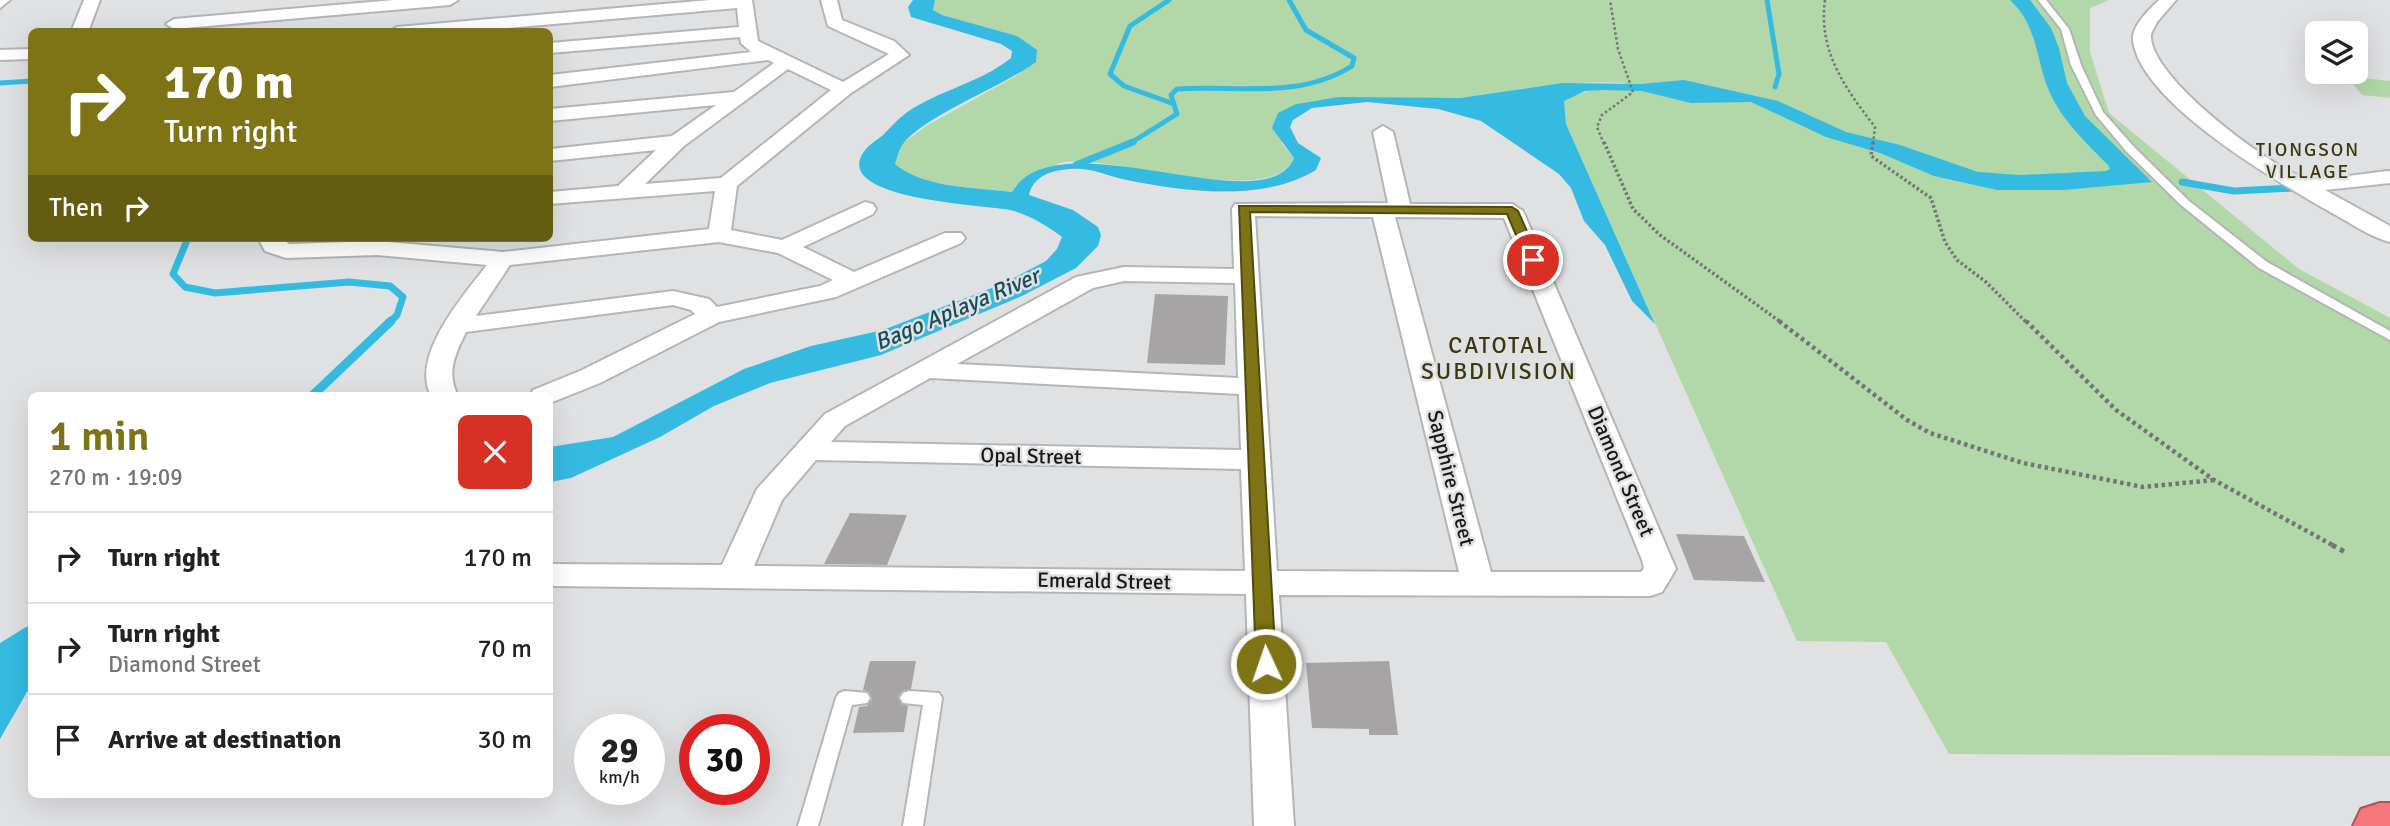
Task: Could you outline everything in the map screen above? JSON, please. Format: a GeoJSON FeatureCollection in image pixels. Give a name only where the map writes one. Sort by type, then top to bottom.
{"type":"FeatureCollection","features":[{"type":"Feature","properties":{"kind":"highway"},"geometry":{"type":"LineString","coordinates":[[2380,826],[2390,826]]}},
{"type":"Feature","properties":{"kind":"street"},"geometry":{"type":"LineString","coordinates":[[81,28],[92,0]]}},
{"type":"Feature","properties":{"kind":"street"},"geometry":{"type":"LineString","coordinates":[[183,0],[173,27],[450,0]]}},
{"type":"Feature","properties":{"kind":"street"},"geometry":{"type":"LineString","coordinates":[[553,198],[727,184],[844,89],[900,55],[894,48],[847,31],[834,22],[829,0]]}},
{"type":"Feature","properties":{"kind":"street"},"geometry":{"type":"LineString","coordinates":[[2168,0],[2147,24],[2142,39],[2159,75],[2188,107],[2301,186],[2389,234]]}},
{"type":"Feature","properties":{"kind":"street"},"geometry":{"type":"LineString","coordinates":[[442,28],[744,1],[750,43],[776,59],[844,89]]}},
{"type":"Feature","properties":{"kind":"street"},"geometry":{"type":"LineString","coordinates":[[553,48],[748,31]]}},
{"type":"Feature","properties":{"kind":"street"},"geometry":{"type":"LineString","coordinates":[[0,55],[28,54]]}},
{"type":"Feature","properties":{"kind":"street"},"geometry":{"type":"LineString","coordinates":[[553,81],[776,59]]}},
{"type":"Feature","properties":{"kind":"street"},"geometry":{"type":"LineString","coordinates":[[626,190],[677,142],[737,97],[776,59]]}},
{"type":"Feature","properties":{"kind":"street"},"geometry":{"type":"LineString","coordinates":[[553,115],[737,97]]}},
{"type":"Feature","properties":{"kind":"street","name":"Sapphire Street"},"geometry":{"type":"LineString","coordinates":[[1383,132],[1391,210],[1478,584]]}},
{"type":"Feature","properties":{"kind":"street"},"geometry":{"type":"LineString","coordinates":[[553,155],[677,142]]}},
{"type":"Feature","properties":{"kind":"street"},"geometry":{"type":"LineString","coordinates":[[2301,186],[2390,177]]}},
{"type":"Feature","properties":{"kind":"street"},"geometry":{"type":"LineString","coordinates":[[719,235],[727,184]]}},
{"type":"Feature","properties":{"kind":"street"},"geometry":{"type":"LineString","coordinates":[[785,247],[865,209]]}},
{"type":"Feature","properties":{"kind":"street"},"geometry":{"type":"LineString","coordinates":[[1274,826],[1243,209],[1391,210]]}},
{"type":"Feature","properties":{"kind":"street","name":"Diamond Street"},"geometry":{"type":"LineString","coordinates":[[1391,210],[1512,211],[1658,560],[1660,569],[1656,578]]}},
{"type":"Feature","properties":{"kind":"street"},"geometry":{"type":"LineString","coordinates":[[272,242],[273,246],[286,251],[377,248],[503,259],[719,235],[785,247],[855,282]]}},
{"type":"Feature","properties":{"kind":"street"},"geometry":{"type":"LineString","coordinates":[[553,392],[590,377],[712,316],[804,297],[855,282],[953,238]]}},
{"type":"Feature","properties":{"kind":"street"},"geometry":{"type":"LineString","coordinates":[[443,392],[437,383],[439,361],[457,326],[503,259]]}},
{"type":"Feature","properties":{"kind":"street"},"geometry":{"type":"LineString","coordinates":[[733,577],[768,496],[835,420],[1086,282],[1124,274],[1247,275]]}},
{"type":"Feature","properties":{"kind":"street"},"geometry":{"type":"LineString","coordinates":[[457,326],[673,298],[700,304],[712,316]]}},
{"type":"Feature","properties":{"kind":"street"},"geometry":{"type":"LineString","coordinates":[[923,370],[1252,387]]}},
{"type":"Feature","properties":{"kind":"street","name":"Opal Street"},"geometry":{"type":"LineString","coordinates":[[807,451],[1256,460]]}},
{"type":"Feature","properties":{"kind":"street","name":"Emerald Street"},"geometry":{"type":"LineString","coordinates":[[553,575],[1637,585],[1650,584],[1656,578]]}},
{"type":"Feature","properties":{"kind":"lane"},"geometry":{"type":"LineString","coordinates":[[2042,0],[2065,29],[2076,65],[2099,113],[2130,149],[2185,203],[2263,265],[2390,336]]}},
{"type":"Feature","properties":{"kind":"lane"},"geometry":{"type":"LineString","coordinates":[[808,826],[845,698],[861,698]]}},
{"type":"Feature","properties":{"kind":"lane"},"geometry":{"type":"LineString","coordinates":[[909,698],[933,698],[913,826]]}},
{"type":"Feature","properties":{"kind":"path"},"geometry":{"type":"LineString","coordinates":[[1610,0],[1618,49],[1632,82],[1633,92],[1602,115],[1597,127],[1633,209],[1660,235],[1836,362],[1908,420],[1930,433],[2023,463],[2143,487],[2214,480]]}},
{"type":"Feature","properties":{"kind":"path"},"geometry":{"type":"LineString","coordinates":[[1825,0],[1822,40],[1856,104],[1875,127],[1870,152],[1876,162],[1931,198],[1945,242],[1957,260],[1986,282],[2116,410],[2214,480],[2347,553]]}},
{"type":"Feature","properties":{"kind":"green space"},"geometry":{"type":"Polygon","coordinates":[[[935,0],[2109,0],[2090,8],[2090,52],[2109,113],[2299,269],[2390,318],[2390,756],[1949,754],[1886,642],[1797,641],[1566,124],[1564,101],[1586,92],[1626,83],[1584,83],[1461,98],[1358,98],[1296,104],[1282,144],[1294,158],[1280,173],[1255,180],[1188,177],[1087,162],[1065,162],[1016,185],[1012,192],[966,188],[921,178],[895,164],[902,144],[926,126],[1021,73],[1017,36],[942,15],[933,10],[935,0]]]}},
{"type":"Feature","properties":{"kind":"green space"},"geometry":{"type":"Polygon","coordinates":[[[2368,78],[2390,81],[2390,98],[2362,95],[2353,84],[2368,84],[2368,78]]]}},
{"type":"Feature","properties":{"kind":"water","name":"Bago Aplaya River"},"geometry":{"type":"Polygon","coordinates":[[[913,0],[935,0],[933,10],[942,15],[1017,36],[1037,50],[1036,62],[928,123],[913,133],[902,146],[895,164],[907,172],[936,183],[1012,192],[1036,171],[1071,164],[1113,165],[1244,181],[1276,176],[1294,158],[1272,128],[1278,113],[1296,104],[1339,97],[1460,98],[1563,83],[1641,84],[1684,80],[1778,101],[1846,132],[1900,145],[1978,172],[2019,175],[2110,169],[2055,103],[2026,21],[2010,0],[2030,0],[2051,28],[2067,83],[2085,116],[2152,182],[2064,190],[1997,190],[1934,176],[1880,153],[1826,137],[1751,102],[1691,103],[1642,91],[1585,91],[1564,101],[1566,124],[1655,324],[1632,301],[1605,245],[1584,221],[1571,188],[1559,174],[1481,121],[1438,109],[1367,102],[1312,108],[1293,120],[1290,127],[1298,143],[1321,158],[1316,170],[1273,187],[1224,192],[1199,191],[1078,169],[1044,175],[1031,188],[1029,195],[1073,210],[1098,227],[1101,235],[1098,246],[1076,268],[1022,296],[881,355],[770,383],[714,406],[660,437],[571,478],[553,481],[553,447],[613,437],[744,369],[811,346],[883,330],[1002,284],[1046,261],[1057,249],[1062,237],[1024,215],[1010,210],[945,202],[890,190],[870,181],[860,169],[865,150],[906,113],[986,74],[1011,58],[1012,51],[1001,44],[911,17],[908,7],[913,0]]]}},
{"type":"Feature","properties":{"kind":"water"},"geometry":{"type":"Polygon","coordinates":[[[28,626],[28,690],[0,739],[0,643],[28,626]]]}},
{"type":"Feature","properties":{"kind":"building"},"geometry":{"type":"Polygon","coordinates":[[[1155,294],[1228,296],[1225,365],[1147,363],[1155,294]]]}},
{"type":"Feature","properties":{"kind":"building"},"geometry":{"type":"Polygon","coordinates":[[[850,513],[907,515],[887,565],[824,564],[850,513]]]}},
{"type":"Feature","properties":{"kind":"building"},"geometry":{"type":"Polygon","coordinates":[[[1676,534],[1744,536],[1765,582],[1694,580],[1676,534]]]}},
{"type":"Feature","properties":{"kind":"building"},"geometry":{"type":"Polygon","coordinates":[[[870,661],[916,661],[911,689],[902,691],[898,697],[901,704],[908,706],[904,732],[853,733],[859,707],[867,706],[872,699],[869,692],[863,690],[870,661]]]}},
{"type":"Feature","properties":{"kind":"building"},"geometry":{"type":"Polygon","coordinates":[[[1389,661],[1398,735],[1369,735],[1369,729],[1312,728],[1306,663],[1389,661]]]}},
{"type":"Feature","properties":{"kind":"waterway"},"geometry":{"type":"LineString","coordinates":[[1169,0],[1130,26],[1110,74],[1124,86],[1174,104]]}},
{"type":"Feature","properties":{"kind":"waterway"},"geometry":{"type":"LineString","coordinates":[[1174,104],[1171,95],[1177,89],[1288,87],[1331,77],[1352,66],[1354,58],[1306,30],[1289,0]]}},
{"type":"Feature","properties":{"kind":"waterway"},"geometry":{"type":"LineString","coordinates":[[1767,0],[1779,74],[1775,87]]}},
{"type":"Feature","properties":{"kind":"waterway"},"geometry":{"type":"LineString","coordinates":[[0,83],[28,81]]}},
{"type":"Feature","properties":{"kind":"waterway"},"geometry":{"type":"LineString","coordinates":[[1131,143],[1177,114],[1174,104]]}},
{"type":"Feature","properties":{"kind":"waterway"},"geometry":{"type":"LineString","coordinates":[[1076,165],[1131,143]]}},
{"type":"Feature","properties":{"kind":"waterway"},"geometry":{"type":"LineString","coordinates":[[2182,182],[2234,191],[2294,188]]}},
{"type":"Feature","properties":{"kind":"waterway"},"geometry":{"type":"LineString","coordinates":[[186,242],[173,274],[185,287],[215,293],[349,282],[390,286],[403,297],[397,315],[391,321]]}},
{"type":"Feature","properties":{"kind":"waterway"},"geometry":{"type":"LineString","coordinates":[[316,392],[391,321]]}},
{"type":"Feature","properties":{"kind":"district","name":"TIONGSON VILLAGE"},"geometry":{"type":"Point","coordinates":[2308,161]}},
{"type":"Feature","properties":{"kind":"district","name":"CATOTAL SUBDIVISION"},"geometry":{"type":"Point","coordinates":[1499,358]}},
{"type":"Feature","properties":{"kind":"route"},"geometry":{"type":"LineString","coordinates":[[1266,664],[1243,209],[1512,211],[1533,260]]}}]}
